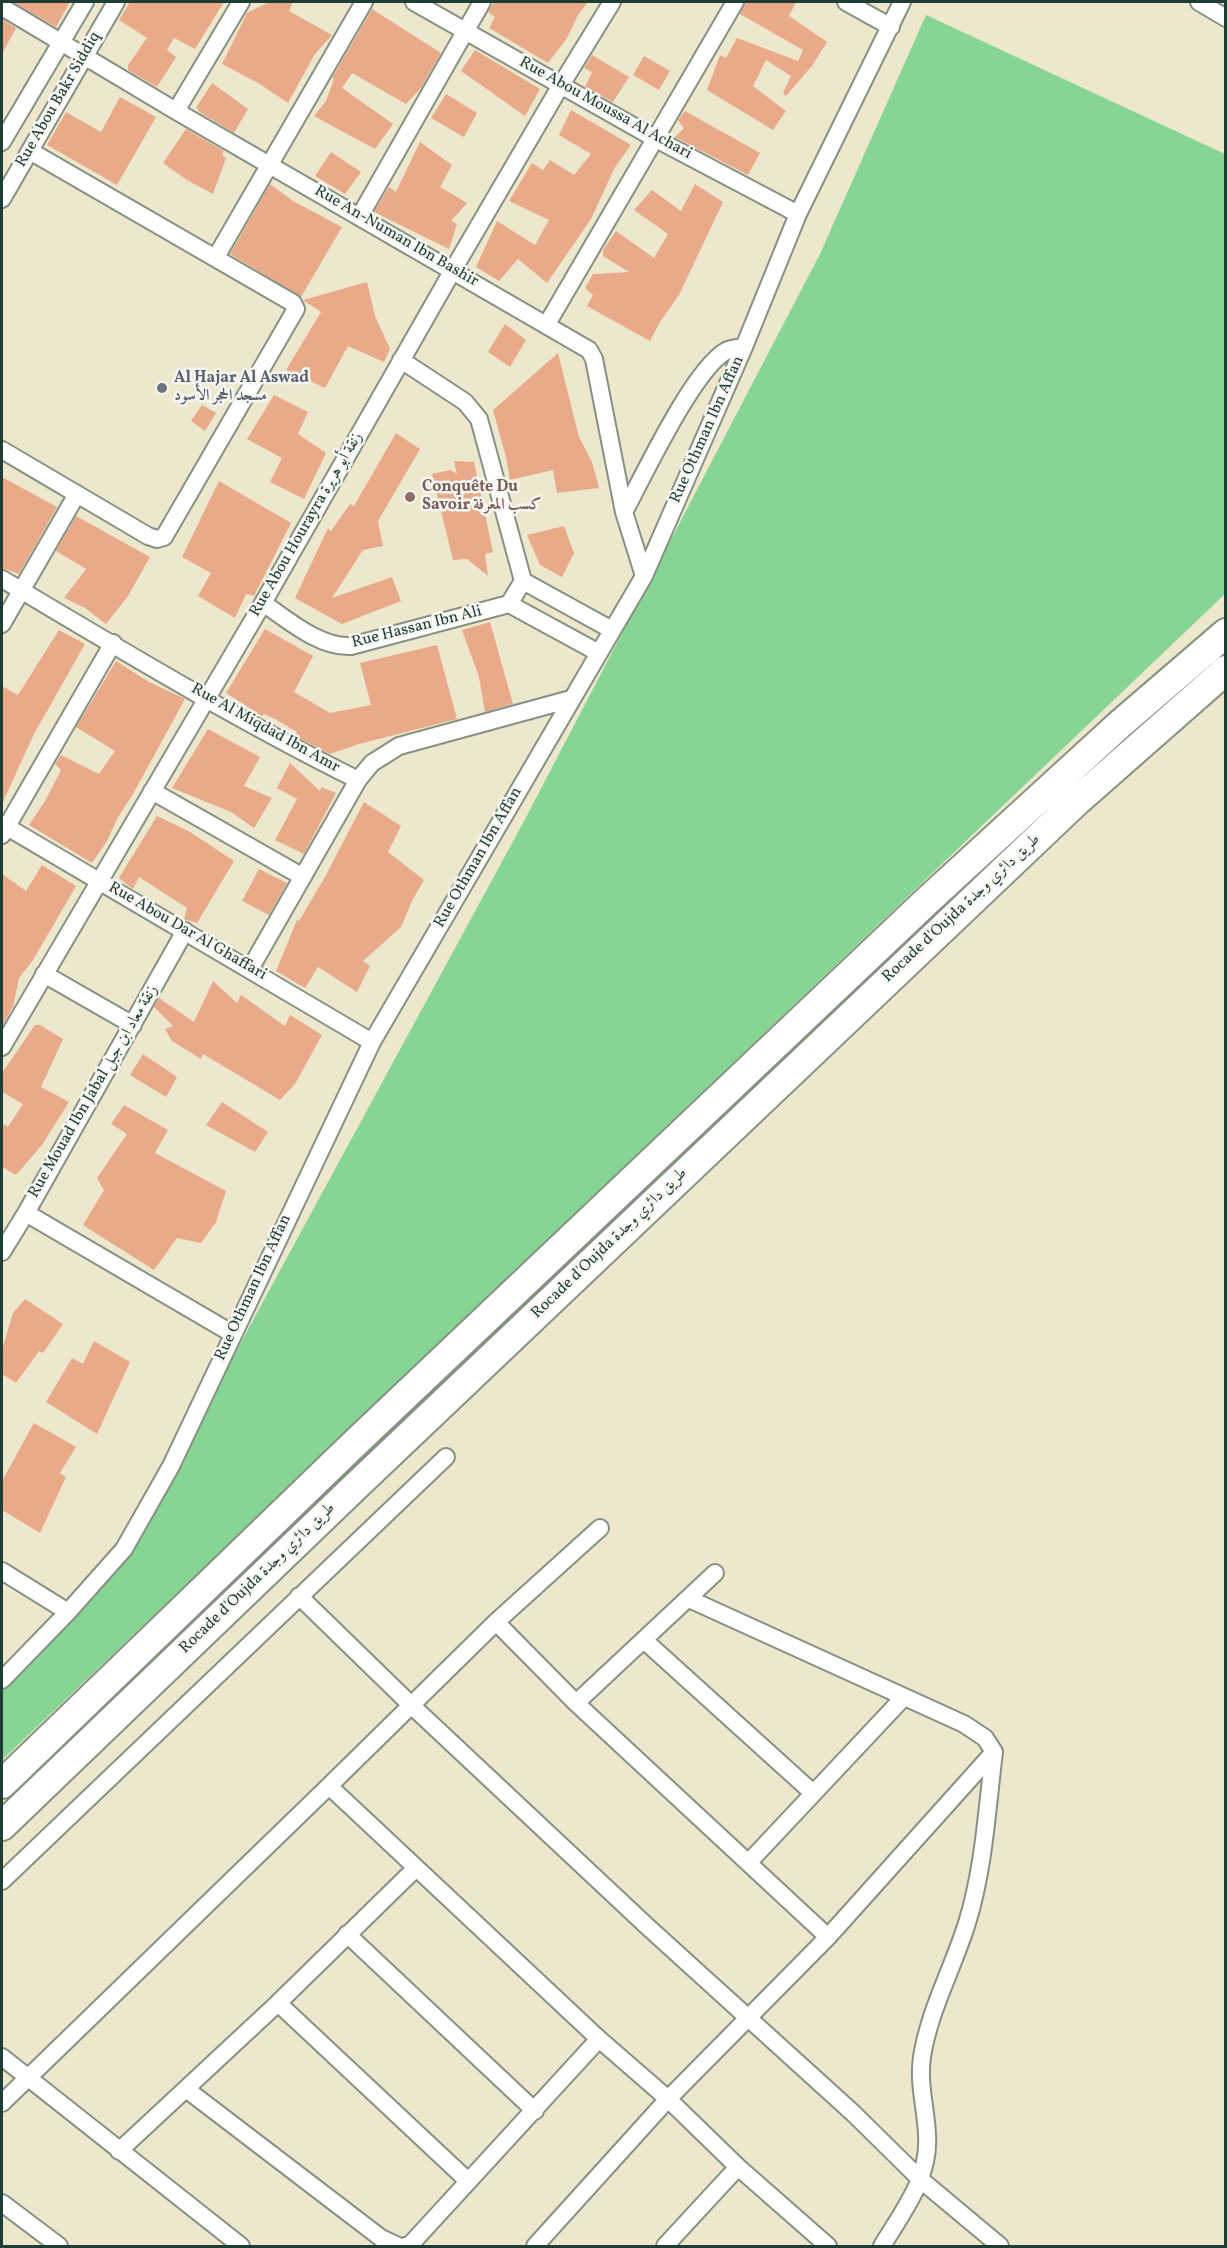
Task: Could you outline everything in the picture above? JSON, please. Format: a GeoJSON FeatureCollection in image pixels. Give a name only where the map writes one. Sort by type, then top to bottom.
{"type":"FeatureCollection","features":[{"type":"Feature","properties":{"kind":"highway","name":"Rocade d'Oujda طريق دائري وجدة"},"geometry":{"type":"LineString","coordinates":[[2,1784],[353,1446],[938,891],[1119,725],[1226,633]]}},
{"type":"Feature","properties":{"kind":"highway","name":"Rocade d'Oujda طريق دائري وجدة"},"geometry":{"type":"LineString","coordinates":[[2,1826],[1076,802],[1226,670]]}},
{"type":"Feature","properties":{"kind":"street","name":"Rue Abou Bakr Siddiq"},"geometry":{"type":"LineString","coordinates":[[2,141],[85,2]]}},
{"type":"Feature","properties":{"kind":"street","name":"Rue Abou Bakr Siddiq"},"geometry":{"type":"LineString","coordinates":[[2,199],[116,2]]}},
{"type":"Feature","properties":{"kind":"street"},"geometry":{"type":"LineString","coordinates":[[176,111],[241,2]]}},
{"type":"Feature","properties":{"kind":"street"},"geometry":{"type":"LineString","coordinates":[[216,257],[364,2]]}},
{"type":"Feature","properties":{"kind":"street","name":"Rue Abou Moussa Al Achari"},"geometry":{"type":"LineString","coordinates":[[414,2],[656,140],[798,214]]}},
{"type":"Feature","properties":{"kind":"street"},"geometry":{"type":"LineString","coordinates":[[360,216],[482,2]]}},
{"type":"Feature","properties":{"kind":"street","name":"Rue Abou Hourayra زنقة أبو هريرة"},"geometry":{"type":"LineString","coordinates":[[2,1047],[263,603],[453,270],[612,2]]}},
{"type":"Feature","properties":{"kind":"street"},"geometry":{"type":"LineString","coordinates":[[547,324],[735,2]]}},
{"type":"Feature","properties":{"kind":"street"},"geometry":{"type":"LineString","coordinates":[[846,2],[891,27]]}},
{"type":"Feature","properties":{"kind":"street","name":"Rue Othman Ibn Affan"},"geometry":{"type":"LineString","coordinates":[[2,1680],[114,1561],[132,1537],[171,1466],[372,1042],[644,576],[744,347],[798,214],[902,2]]}},
{"type":"Feature","properties":{"kind":"street"},"geometry":{"type":"LineString","coordinates":[[1199,2],[1226,18]]}},
{"type":"Feature","properties":{"kind":"street","name":"Rue An-Numan Ibn Bashir"},"geometry":{"type":"LineString","coordinates":[[2,7],[176,111],[586,347],[592,354],[624,512],[644,576]]}},
{"type":"Feature","properties":{"kind":"street"},"geometry":{"type":"LineString","coordinates":[[2,450],[148,536],[157,538],[166,534],[296,307],[293,303],[216,257],[30,151]]}},
{"type":"Feature","properties":{"kind":"street"},"geometry":{"type":"LineString","coordinates":[[624,512],[699,379],[725,351],[744,347]]}},
{"type":"Feature","properties":{"kind":"street"},"geometry":{"type":"LineString","coordinates":[[401,360],[465,402],[479,419],[523,582],[612,630]]}},
{"type":"Feature","properties":{"kind":"street"},"geometry":{"type":"LineString","coordinates":[[2,624],[77,494]]}},
{"type":"Feature","properties":{"kind":"street","name":"Rue Al Miqdad Ibn Amr"},"geometry":{"type":"LineString","coordinates":[[2,579],[328,766],[358,780],[372,763],[399,746],[571,699]]}},
{"type":"Feature","properties":{"kind":"street"},"geometry":{"type":"LineString","coordinates":[[523,582],[509,604],[599,653]]}},
{"type":"Feature","properties":{"kind":"street","name":"Rue Hassan Ibn Ali"},"geometry":{"type":"LineString","coordinates":[[263,603],[320,639],[343,647],[509,604]]}},
{"type":"Feature","properties":{"kind":"street"},"geometry":{"type":"LineString","coordinates":[[3,829],[113,643]]}},
{"type":"Feature","properties":{"kind":"street"},"geometry":{"type":"LineString","coordinates":[[250,969],[358,780]]}},
{"type":"Feature","properties":{"kind":"street"},"geometry":{"type":"LineString","coordinates":[[152,791],[303,877]]}},
{"type":"Feature","properties":{"kind":"street","name":"Rue Abou Dar Al Ghaffari"},"geometry":{"type":"LineString","coordinates":[[3,829],[100,880],[372,1042]]}},
{"type":"Feature","properties":{"kind":"street","name":"Rue Mouad Ibn Jabal زنقة معاد ابن جبل"},"geometry":{"type":"LineString","coordinates":[[2,1252],[185,931]]}},
{"type":"Feature","properties":{"kind":"street"},"geometry":{"type":"LineString","coordinates":[[44,974],[133,1025]]}},
{"type":"Feature","properties":{"kind":"street"},"geometry":{"type":"LineString","coordinates":[[26,1213],[233,1334]]}},
{"type":"Feature","properties":{"kind":"street"},"geometry":{"type":"LineString","coordinates":[[2,1881],[446,1457]]}},
{"type":"Feature","properties":{"kind":"street"},"geometry":{"type":"LineString","coordinates":[[2,2103],[26,2077],[329,1786],[410,1704],[600,1528]]}},
{"type":"Feature","properties":{"kind":"street"},"geometry":{"type":"LineString","coordinates":[[2,1571],[68,1612]]}},
{"type":"Feature","properties":{"kind":"street"},"geometry":{"type":"LineString","coordinates":[[576,1703],[645,1641],[715,1573]]}},
{"type":"Feature","properties":{"kind":"street"},"geometry":{"type":"LineString","coordinates":[[299,1596],[410,1704],[853,2113],[990,2243]]}},
{"type":"Feature","properties":{"kind":"street"},"geometry":{"type":"LineString","coordinates":[[689,1599],[975,1730],[985,1738],[994,1752],[981,1858],[967,1923],[930,2025],[922,2058],[921,2080],[928,2151],[921,2180],[882,2247]]}},
{"type":"Feature","properties":{"kind":"street"},"geometry":{"type":"LineString","coordinates":[[496,1622],[576,1703],[828,1936]]}},
{"type":"Feature","properties":{"kind":"street"},"geometry":{"type":"LineString","coordinates":[[645,1641],[813,1793]]}},
{"type":"Feature","properties":{"kind":"street"},"geometry":{"type":"LineString","coordinates":[[749,1862],[904,1697]]}},
{"type":"Feature","properties":{"kind":"street"},"geometry":{"type":"LineString","coordinates":[[535,2247],[668,2099],[828,1936],[994,1752]]}},
{"type":"Feature","properties":{"kind":"street"},"geometry":{"type":"LineString","coordinates":[[329,1786],[599,2039],[668,2099],[738,2167],[828,2247]]}},
{"type":"Feature","properties":{"kind":"street"},"geometry":{"type":"LineString","coordinates":[[119,2151],[278,2003],[416,1868]]}},
{"type":"Feature","properties":{"kind":"street"},"geometry":{"type":"LineString","coordinates":[[347,1934],[535,2111]]}},
{"type":"Feature","properties":{"kind":"street"},"geometry":{"type":"LineString","coordinates":[[278,2003],[468,2181]]}},
{"type":"Feature","properties":{"kind":"street"},"geometry":{"type":"LineString","coordinates":[[405,2247],[410,2245],[535,2111],[599,2039]]}},
{"type":"Feature","properties":{"kind":"street"},"geometry":{"type":"LineString","coordinates":[[2,2056],[241,2247]]}},
{"type":"Feature","properties":{"kind":"street"},"geometry":{"type":"LineString","coordinates":[[186,2089],[381,2238],[398,2247]]}},
{"type":"Feature","properties":{"kind":"street"},"geometry":{"type":"LineString","coordinates":[[666,2246],[738,2167]]}},
{"type":"Feature","properties":{"kind":"street"},"geometry":{"type":"LineString","coordinates":[[2,2203],[59,2247]]}},
{"type":"Feature","properties":{"kind":"green space"},"geometry":{"type":"Polygon","coordinates":[[[926,15],[1225,154],[1225,594],[2,1760],[2,1681],[132,1543],[523,823],[820,254],[926,15]]]}},
{"type":"Feature","properties":{"kind":"building"},"geometry":{"type":"Polygon","coordinates":[[[13,2],[70,2],[56,27],[13,2]]]}},
{"type":"Feature","properties":{"kind":"building"},"geometry":{"type":"Polygon","coordinates":[[[130,2],[224,2],[195,49],[174,38],[167,50],[176,57],[157,87],[128,70],[128,65],[147,38],[119,20],[130,2]]]}},
{"type":"Feature","properties":{"kind":"building"},"geometry":{"type":"Polygon","coordinates":[[[269,2],[293,2],[289,11],[332,35],[315,54],[288,103],[258,83],[222,64],[247,13],[269,2]]]}},
{"type":"Feature","properties":{"kind":"building"},"geometry":{"type":"Polygon","coordinates":[[[494,2],[588,2],[578,15],[567,38],[548,63],[489,28],[495,17],[488,12],[494,2]]]}},
{"type":"Feature","properties":{"kind":"building"},"geometry":{"type":"Polygon","coordinates":[[[745,2],[796,2],[789,16],[827,42],[812,66],[786,96],[783,93],[791,76],[766,60],[753,86],[786,111],[773,130],[707,90],[720,55],[726,58],[737,38],[798,61],[803,50],[740,14],[745,2]]]}},
{"type":"Feature","properties":{"kind":"building"},"geometry":{"type":"Polygon","coordinates":[[[372,9],[441,53],[421,88],[406,104],[352,73],[342,88],[393,124],[375,149],[314,116],[326,101],[334,79],[332,78],[372,9]]]}},
{"type":"Feature","properties":{"kind":"building"},"geometry":{"type":"Polygon","coordinates":[[[2,19],[16,28],[2,54],[2,19]]]}},
{"type":"Feature","properties":{"kind":"building"},"geometry":{"type":"Polygon","coordinates":[[[475,50],[540,89],[525,116],[461,71],[475,50]]]}},
{"type":"Feature","properties":{"kind":"building"},"geometry":{"type":"Polygon","coordinates":[[[592,55],[629,77],[613,102],[585,87],[592,72],[584,68],[592,55]]]}},
{"type":"Feature","properties":{"kind":"building"},"geometry":{"type":"Polygon","coordinates":[[[644,56],[670,71],[659,90],[633,75],[644,56]]]}},
{"type":"Feature","properties":{"kind":"building"},"geometry":{"type":"Polygon","coordinates":[[[212,83],[248,109],[234,133],[196,108],[212,83]]]}},
{"type":"Feature","properties":{"kind":"building"},"geometry":{"type":"Polygon","coordinates":[[[446,94],[477,113],[464,137],[431,118],[446,94]]]}},
{"type":"Feature","properties":{"kind":"building"},"geometry":{"type":"Polygon","coordinates":[[[120,97],[156,117],[117,185],[47,145],[66,112],[101,132],[120,97]]]}},
{"type":"Feature","properties":{"kind":"building"},"geometry":{"type":"Polygon","coordinates":[[[571,110],[631,145],[615,167],[591,219],[547,283],[518,259],[499,281],[476,267],[497,221],[535,245],[549,220],[509,201],[532,163],[543,170],[550,160],[574,175],[591,154],[559,135],[571,110]]]}},
{"type":"Feature","properties":{"kind":"building"},"geometry":{"type":"Polygon","coordinates":[[[685,111],[760,153],[748,175],[675,137],[684,128],[678,120],[685,111]]]}},
{"type":"Feature","properties":{"kind":"building"},"geometry":{"type":"Polygon","coordinates":[[[186,129],[224,151],[222,155],[226,158],[213,194],[187,180],[163,163],[186,129]]]}},
{"type":"Feature","properties":{"kind":"building"},"geometry":{"type":"Polygon","coordinates":[[[420,142],[452,165],[440,187],[467,203],[451,221],[457,224],[449,249],[374,212],[389,187],[396,192],[420,142]]]}},
{"type":"Feature","properties":{"kind":"building"},"geometry":{"type":"Polygon","coordinates":[[[331,152],[361,172],[345,194],[315,176],[331,152]]]}},
{"type":"Feature","properties":{"kind":"building"},"geometry":{"type":"Polygon","coordinates":[[[270,184],[293,201],[342,227],[301,297],[230,254],[270,184]]]}},
{"type":"Feature","properties":{"kind":"building"},"geometry":{"type":"Polygon","coordinates":[[[695,184],[723,202],[679,295],[650,341],[587,306],[593,295],[585,288],[593,274],[629,272],[603,256],[603,250],[616,231],[654,258],[668,234],[634,210],[652,190],[681,211],[695,184]]]}},
{"type":"Feature","properties":{"kind":"building"},"geometry":{"type":"Polygon","coordinates":[[[367,282],[375,316],[390,349],[384,362],[348,346],[325,388],[286,370],[321,312],[303,300],[367,282]]]}},
{"type":"Feature","properties":{"kind":"building"},"geometry":{"type":"Polygon","coordinates":[[[505,324],[526,340],[510,367],[488,352],[505,324]]]}},
{"type":"Feature","properties":{"kind":"building"},"geometry":{"type":"Polygon","coordinates":[[[558,353],[579,437],[592,462],[599,488],[557,493],[553,470],[510,480],[493,410],[558,353]]]}},
{"type":"Feature","properties":{"kind":"building"},"geometry":{"type":"Polygon","coordinates":[[[274,395],[308,412],[298,434],[326,453],[304,499],[270,482],[282,458],[247,439],[274,395]]]}},
{"type":"Feature","properties":{"kind":"building"},"geometry":{"type":"Polygon","coordinates":[[[202,405],[216,413],[205,431],[191,421],[202,405]]]}},
{"type":"Feature","properties":{"kind":"building"},"geometry":{"type":"Polygon","coordinates":[[[396,433],[420,449],[378,521],[383,546],[363,550],[332,598],[392,577],[401,601],[342,624],[295,598],[328,528],[331,531],[350,504],[354,506],[396,433]]]}},
{"type":"Feature","properties":{"kind":"building"},"geometry":{"type":"Polygon","coordinates":[[[454,461],[474,462],[493,552],[485,554],[488,576],[467,559],[453,560],[432,474],[450,470],[457,474],[454,461]]]}},
{"type":"Feature","properties":{"kind":"building"},"geometry":{"type":"Polygon","coordinates":[[[2,477],[57,507],[19,574],[2,568],[2,477]]]}},
{"type":"Feature","properties":{"kind":"building"},"geometry":{"type":"Polygon","coordinates":[[[219,481],[291,523],[254,596],[246,594],[235,618],[198,596],[211,573],[182,557],[219,481]]]}},
{"type":"Feature","properties":{"kind":"building"},"geometry":{"type":"Polygon","coordinates":[[[76,516],[150,557],[128,596],[106,624],[85,608],[64,598],[86,569],[56,551],[76,516]]]}},
{"type":"Feature","properties":{"kind":"building"},"geometry":{"type":"Polygon","coordinates":[[[564,526],[574,553],[562,577],[540,565],[527,535],[564,526]]]}},
{"type":"Feature","properties":{"kind":"building"},"geometry":{"type":"Polygon","coordinates":[[[490,622],[513,704],[485,712],[479,677],[462,630],[490,622]]]}},
{"type":"Feature","properties":{"kind":"building"},"geometry":{"type":"Polygon","coordinates":[[[265,629],[313,656],[294,692],[330,713],[371,705],[360,663],[437,645],[457,719],[359,744],[330,754],[295,736],[297,732],[275,719],[264,714],[262,716],[226,693],[265,629]]]}},
{"type":"Feature","properties":{"kind":"building"},"geometry":{"type":"Polygon","coordinates":[[[59,630],[85,644],[34,734],[2,804],[2,686],[18,695],[59,630]]]}},
{"type":"Feature","properties":{"kind":"building"},"geometry":{"type":"Polygon","coordinates":[[[116,661],[149,682],[185,699],[118,817],[107,841],[92,863],[29,825],[61,770],[55,764],[61,755],[99,774],[115,751],[76,727],[116,661]]]}},
{"type":"Feature","properties":{"kind":"building"},"geometry":{"type":"Polygon","coordinates":[[[208,729],[260,757],[244,786],[272,798],[254,828],[231,812],[172,788],[208,729]]]}},
{"type":"Feature","properties":{"kind":"building"},"geometry":{"type":"Polygon","coordinates":[[[290,763],[320,791],[321,787],[336,793],[304,854],[275,840],[297,799],[277,788],[290,763]]]}},
{"type":"Feature","properties":{"kind":"building"},"geometry":{"type":"Polygon","coordinates":[[[364,802],[401,826],[388,852],[424,880],[401,927],[363,961],[370,966],[357,992],[318,967],[305,988],[276,971],[297,920],[299,921],[325,877],[364,802]]]}},
{"type":"Feature","properties":{"kind":"building"},"geometry":{"type":"Polygon","coordinates":[[[157,816],[190,832],[234,861],[197,923],[184,919],[187,908],[139,877],[133,889],[119,878],[157,816]]]}},
{"type":"Feature","properties":{"kind":"building"},"geometry":{"type":"Polygon","coordinates":[[[42,865],[76,886],[33,960],[19,978],[13,1007],[2,1027],[2,874],[26,891],[42,865]]]}},
{"type":"Feature","properties":{"kind":"building"},"geometry":{"type":"Polygon","coordinates":[[[259,869],[287,883],[269,915],[242,901],[259,869]]]}},
{"type":"Feature","properties":{"kind":"building"},"geometry":{"type":"Polygon","coordinates":[[[213,981],[237,1003],[241,995],[285,1026],[290,1015],[322,1035],[295,1084],[280,1100],[203,1054],[201,1059],[172,1041],[165,1029],[173,1026],[154,1007],[159,998],[194,1022],[213,981]]]}},
{"type":"Feature","properties":{"kind":"building"},"geometry":{"type":"Polygon","coordinates":[[[35,1025],[40,1025],[63,1039],[41,1087],[69,1102],[42,1145],[16,1175],[2,1167],[2,1123],[8,1127],[23,1104],[2,1092],[2,1073],[35,1025]]]}},
{"type":"Feature","properties":{"kind":"building"},"geometry":{"type":"Polygon","coordinates":[[[143,1054],[177,1077],[166,1097],[130,1075],[143,1054]]]}},
{"type":"Feature","properties":{"kind":"building"},"geometry":{"type":"Polygon","coordinates":[[[222,1102],[268,1132],[255,1152],[206,1125],[222,1102]]]}},
{"type":"Feature","properties":{"kind":"building"},"geometry":{"type":"Polygon","coordinates":[[[124,1105],[168,1130],[155,1153],[226,1191],[216,1222],[201,1243],[177,1238],[154,1270],[83,1225],[104,1190],[97,1178],[127,1134],[111,1124],[124,1105]]]}},
{"type":"Feature","properties":{"kind":"building"},"geometry":{"type":"Polygon","coordinates":[[[25,1299],[63,1324],[43,1353],[39,1351],[16,1383],[2,1374],[2,1350],[13,1313],[25,1299]]]}},
{"type":"Feature","properties":{"kind":"building"},"geometry":{"type":"Polygon","coordinates":[[[94,1341],[130,1362],[97,1434],[46,1402],[72,1358],[83,1364],[94,1341]]]}},
{"type":"Feature","properties":{"kind":"building"},"geometry":{"type":"Polygon","coordinates":[[[34,1423],[76,1447],[60,1473],[66,1477],[40,1533],[2,1510],[2,1481],[34,1423]]]}},
{"type":"Feature","properties":{"kind":"place","name":"Al Hajar Al Aswad مسجد الحجر الأسود"},"geometry":{"type":"Point","coordinates":[162,388]}},
{"type":"Feature","properties":{"kind":"place","name":"Conquête Du Savoir كسب المعرفة"},"geometry":{"type":"Point","coordinates":[410,497]}}]}
